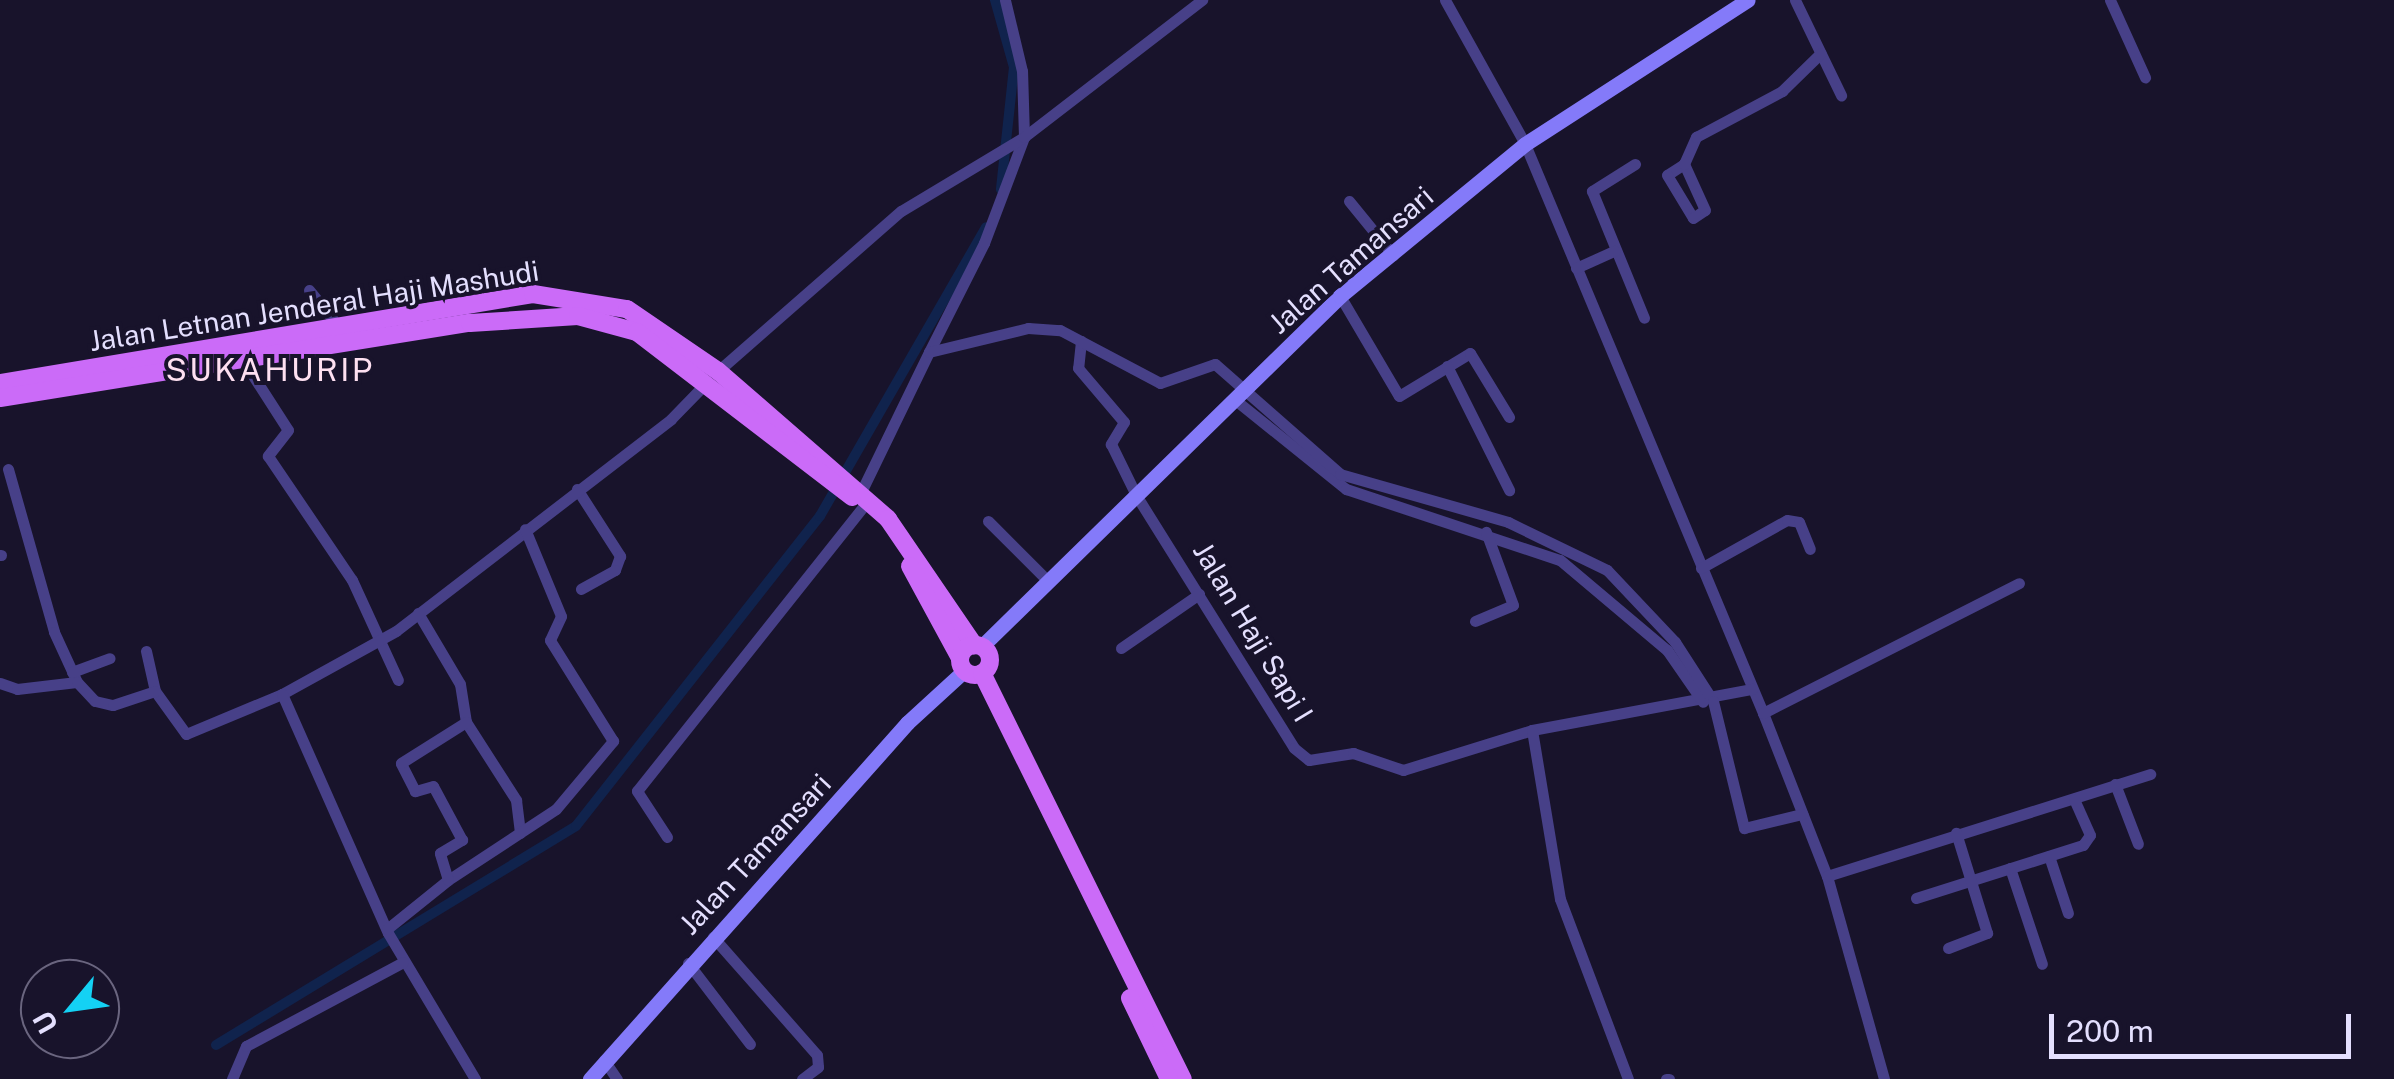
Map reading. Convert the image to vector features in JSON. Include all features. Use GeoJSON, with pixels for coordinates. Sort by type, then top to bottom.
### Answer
{"type":"FeatureCollection","features":[{"type":"Feature","properties":{"kind":"main road","name":"Jalan Tamansari"},"geometry":{"type":"LineString","coordinates":[[590,1079],[688,964],[907,723],[1340,296],[1524,144],[1748,0]]}},
{"type":"Feature","properties":{"kind":"main road","name":"Jalan Letnan Jenderal Haji Mashudi"},"geometry":{"type":"LineString","coordinates":[[0,398],[433,320],[533,294],[625,318],[712,378],[833,476],[858,497],[895,540],[973,662],[1168,1066],[1183,1079]]}},
{"type":"Feature","properties":{"kind":"main road","name":"Jalan Letnan Jenderal Haji Mashudi"},"geometry":{"type":"LineString","coordinates":[[0,382],[230,356],[339,327],[433,320]]}},
{"type":"Feature","properties":{"kind":"street"},"geometry":{"type":"LineString","coordinates":[[667,837],[637,791],[858,497],[984,242],[1020,139],[1022,71],[1005,0]]}},
{"type":"Feature","properties":{"kind":"street"},"geometry":{"type":"LineString","coordinates":[[146,651],[155,691],[180,730],[191,734],[282,694],[378,641],[672,419],[712,378],[901,210],[1020,139],[1202,0]]}},
{"type":"Feature","properties":{"kind":"street"},"geometry":{"type":"LineString","coordinates":[[1445,0],[1524,144],[1762,713],[1827,876],[1884,1079]]}},
{"type":"Feature","properties":{"kind":"street"},"geometry":{"type":"LineString","coordinates":[[1796,0],[1840,95]]}},
{"type":"Feature","properties":{"kind":"street"},"geometry":{"type":"LineString","coordinates":[[2110,0],[2144,77]]}},
{"type":"Feature","properties":{"kind":"street"},"geometry":{"type":"LineString","coordinates":[[1684,164],[1696,137],[1782,90],[1821,53]]}},
{"type":"Feature","properties":{"kind":"street"},"geometry":{"type":"LineString","coordinates":[[1635,164],[1592,191],[1644,318]]}},
{"type":"Feature","properties":{"kind":"street"},"geometry":{"type":"LineString","coordinates":[[1349,201],[1392,256]]}},
{"type":"Feature","properties":{"kind":"street"},"geometry":{"type":"LineString","coordinates":[[1576,268],[1614,251]]}},
{"type":"Feature","properties":{"kind":"street"},"geometry":{"type":"LineString","coordinates":[[309,290],[339,327]]}},
{"type":"Feature","properties":{"kind":"street"},"geometry":{"type":"LineString","coordinates":[[1340,296],[1399,396],[1447,366],[1476,356],[1509,417]]}},
{"type":"Feature","properties":{"kind":"street"},"geometry":{"type":"LineString","coordinates":[[929,352],[1016,328],[1060,330],[1160,383],[1215,364],[1238,396],[1346,489],[1485,533],[1578,571],[1666,650],[1708,701]]}},
{"type":"Feature","properties":{"kind":"street","name":"Jalan Haji Sapi I"},"geometry":{"type":"LineString","coordinates":[[1081,341],[1078,368],[1124,422],[1111,444],[1136,495],[1294,748],[1309,760],[1353,753],[1403,770],[1532,730],[1752,690]]}},
{"type":"Feature","properties":{"kind":"street"},"geometry":{"type":"LineString","coordinates":[[230,356],[288,430],[268,456],[346,570],[398,680]]}},
{"type":"Feature","properties":{"kind":"street"},"geometry":{"type":"LineString","coordinates":[[1447,366],[1509,490]]}},
{"type":"Feature","properties":{"kind":"street"},"geometry":{"type":"LineString","coordinates":[[1238,396],[1340,474],[1559,541],[1607,570],[1675,642],[1708,701],[1746,830],[1802,814]]}},
{"type":"Feature","properties":{"kind":"street"},"geometry":{"type":"LineString","coordinates":[[8,469],[54,632],[75,677],[106,704],[155,691]]}},
{"type":"Feature","properties":{"kind":"street"},"geometry":{"type":"LineString","coordinates":[[576,488],[620,556],[610,573],[581,589]]}},
{"type":"Feature","properties":{"kind":"street"},"geometry":{"type":"LineString","coordinates":[[1485,533],[1498,520]]}},
{"type":"Feature","properties":{"kind":"street"},"geometry":{"type":"LineString","coordinates":[[1701,568],[1787,520],[1799,522],[1810,548]]}},
{"type":"Feature","properties":{"kind":"street"},"geometry":{"type":"LineString","coordinates":[[988,521],[1048,581]]}},
{"type":"Feature","properties":{"kind":"street"},"geometry":{"type":"LineString","coordinates":[[388,931],[448,880],[563,802],[614,741],[550,640],[561,616],[526,529]]}},
{"type":"Feature","properties":{"kind":"street"},"geometry":{"type":"LineString","coordinates":[[1475,621],[1513,604],[1485,533]]}},
{"type":"Feature","properties":{"kind":"street"},"geometry":{"type":"LineString","coordinates":[[1762,713],[2019,583]]}},
{"type":"Feature","properties":{"kind":"street"},"geometry":{"type":"LineString","coordinates":[[1121,648],[1199,594]]}},
{"type":"Feature","properties":{"kind":"street"},"geometry":{"type":"LineString","coordinates":[[418,614],[460,684],[466,722],[516,800],[520,834]]}},
{"type":"Feature","properties":{"kind":"street"},"geometry":{"type":"LineString","coordinates":[[0,684],[18,689],[75,677],[110,658]]}},
{"type":"Feature","properties":{"kind":"street"},"geometry":{"type":"LineString","coordinates":[[282,694],[388,931],[475,1079]]}},
{"type":"Feature","properties":{"kind":"street"},"geometry":{"type":"LineString","coordinates":[[448,880],[440,855],[462,837],[433,786],[415,790],[401,762],[466,722]]}},
{"type":"Feature","properties":{"kind":"street"},"geometry":{"type":"LineString","coordinates":[[1532,730],[1560,899],[1628,1079]]}},
{"type":"Feature","properties":{"kind":"street"},"geometry":{"type":"LineString","coordinates":[[1827,876],[2150,774]]}},
{"type":"Feature","properties":{"kind":"street"},"geometry":{"type":"LineString","coordinates":[[2116,784],[2138,844]]}},
{"type":"Feature","properties":{"kind":"street"},"geometry":{"type":"LineString","coordinates":[[1916,898],[2088,842],[2074,799]]}},
{"type":"Feature","properties":{"kind":"street"},"geometry":{"type":"LineString","coordinates":[[1948,948],[1986,935],[1956,833]]}},
{"type":"Feature","properties":{"kind":"street"},"geometry":{"type":"LineString","coordinates":[[2048,856],[2068,913]]}},
{"type":"Feature","properties":{"kind":"street"},"geometry":{"type":"LineString","coordinates":[[2010,868],[2042,964]]}},
{"type":"Feature","properties":{"kind":"street"},"geometry":{"type":"LineString","coordinates":[[713,936],[817,1055],[818,1067],[802,1079]]}},
{"type":"Feature","properties":{"kind":"street"},"geometry":{"type":"LineString","coordinates":[[232,1079],[246,1046],[404,962]]}},
{"type":"Feature","properties":{"kind":"street"},"geometry":{"type":"LineString","coordinates":[[688,964],[750,1044]]}},
{"type":"Feature","properties":{"kind":"street"},"geometry":{"type":"LineString","coordinates":[[604,1060],[617,1079]]}},
{"type":"Feature","properties":{"kind":"waterway"},"geometry":{"type":"LineString","coordinates":[[995,0],[1014,67],[1001,189]]}},
{"type":"Feature","properties":{"kind":"waterway"},"geometry":{"type":"LineString","coordinates":[[216,1045],[576,826],[820,516],[986,227]]}},
{"type":"Feature","properties":{"kind":"district","name":"SUKAHURIP"},"geometry":{"type":"Point","coordinates":[270,370]}}]}
